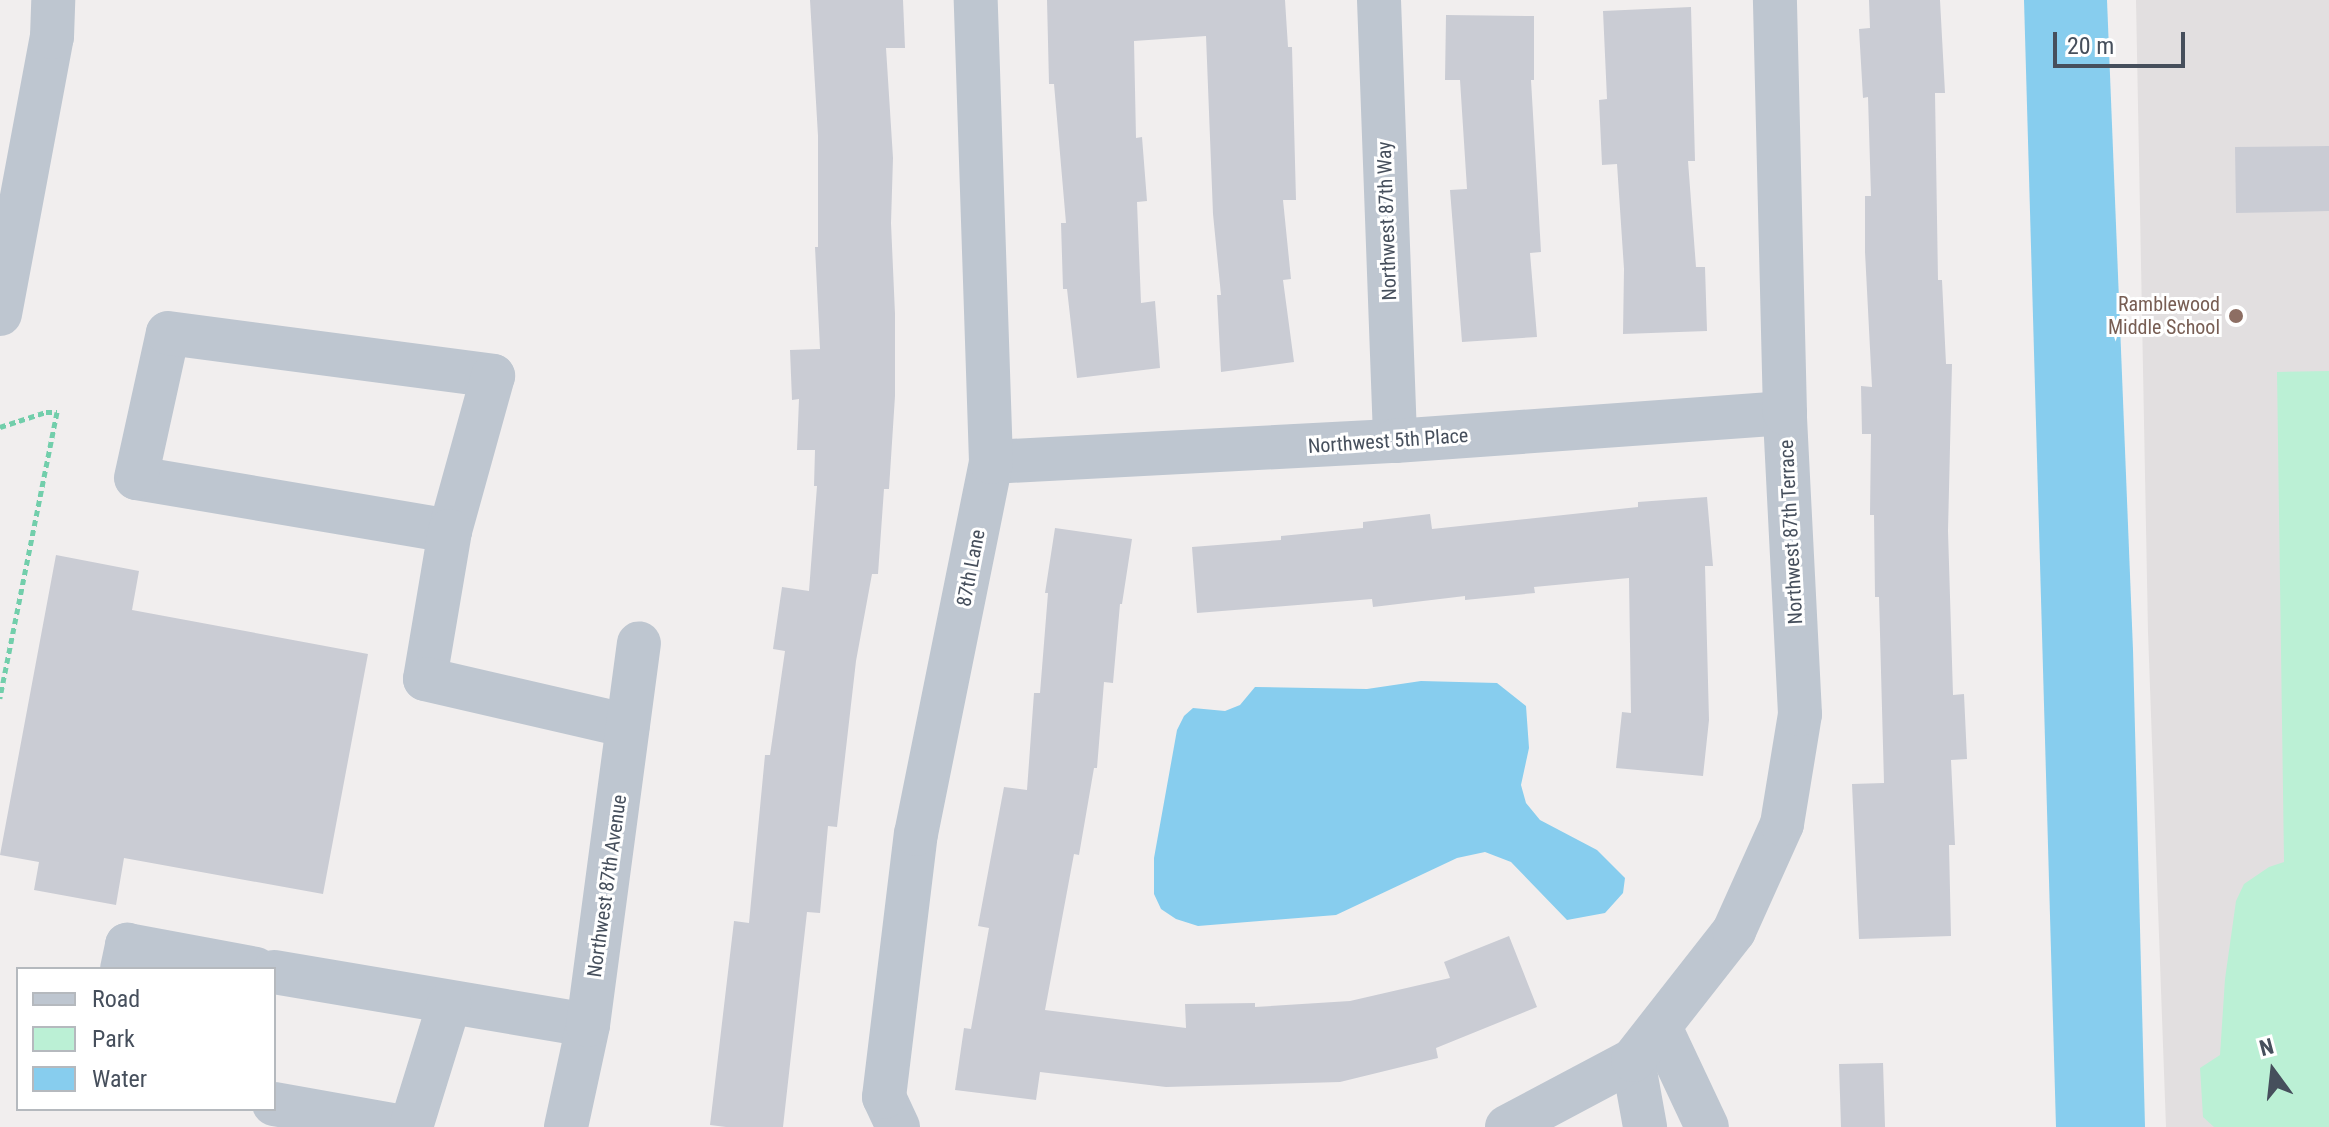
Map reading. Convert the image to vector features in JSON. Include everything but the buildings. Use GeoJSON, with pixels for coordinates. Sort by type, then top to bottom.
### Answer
{"type":"FeatureCollection","features":[{"type":"Feature","properties":{"kind":"street"},"geometry":{"type":"LineString","coordinates":[[0,314],[52,37],[53,0]]}},
{"type":"Feature","properties":{"kind":"street","name":"87th Lane"},"geometry":{"type":"LineString","coordinates":[[898,1127],[884,1097],[916,834],[991,462],[976,0]]}},
{"type":"Feature","properties":{"kind":"street","name":"Northwest 87th Way"},"geometry":{"type":"LineString","coordinates":[[1379,0],[1395,441]]}},
{"type":"Feature","properties":{"kind":"street","name":"Northwest 87th Terrace"},"geometry":{"type":"LineString","coordinates":[[1633,1060],[1734,931],[1782,824],[1800,714],[1785,413],[1775,0]]}},
{"type":"Feature","properties":{"kind":"street"},"geometry":{"type":"LineString","coordinates":[[450,531],[136,478],[168,333],[493,376],[450,531],[425,679],[628,726]]}},
{"type":"Feature","properties":{"kind":"street","name":"Northwest 5th Place"},"geometry":{"type":"LineString","coordinates":[[991,462],[1395,441],[1785,413]]}},
{"type":"Feature","properties":{"kind":"street","name":"Northwest 87th Avenue"},"geometry":{"type":"LineString","coordinates":[[566,1127],[588,1025],[639,643]]}},
{"type":"Feature","properties":{"kind":"street"},"geometry":{"type":"LineString","coordinates":[[122,967],[127,945],[245,967]]}},
{"type":"Feature","properties":{"kind":"street"},"geometry":{"type":"LineString","coordinates":[[276,972],[449,1004],[588,1025]]}},
{"type":"Feature","properties":{"kind":"street"},"geometry":{"type":"LineString","coordinates":[[411,1127],[449,1004]]}},
{"type":"Feature","properties":{"kind":"street"},"geometry":{"type":"LineString","coordinates":[[1660,1027],[1707,1127]]}},
{"type":"Feature","properties":{"kind":"street"},"geometry":{"type":"LineString","coordinates":[[1507,1127],[1633,1060],[1645,1127]]}},
{"type":"Feature","properties":{"kind":"street"},"geometry":{"type":"LineString","coordinates":[[276,1104],[403,1127]]}},
{"type":"Feature","properties":{"kind":"path"},"geometry":{"type":"LineString","coordinates":[[0,427],[46,412],[57,412],[0,698]]}},
{"type":"Feature","properties":{"kind":"shaded area","name":"Ramblewood Middle School"},"geometry":{"type":"Polygon","coordinates":[[[2136,0],[2329,0],[2329,1127],[2166,1127],[2148,632],[2136,0]]]}},
{"type":"Feature","properties":{"kind":"green space"},"geometry":{"type":"Polygon","coordinates":[[[2329,371],[2329,1127],[2214,1127],[2203,1117],[2200,1068],[2220,1055],[2225,979],[2236,901],[2244,884],[2269,867],[2284,862],[2277,372],[2329,371]]]}},
{"type":"Feature","properties":{"kind":"water"},"geometry":{"type":"Polygon","coordinates":[[[2024,0],[2107,0],[2133,650],[2145,1127],[2056,1127],[2024,0]]]}},
{"type":"Feature","properties":{"kind":"water"},"geometry":{"type":"Polygon","coordinates":[[[1421,681],[1497,683],[1526,706],[1529,748],[1521,785],[1526,803],[1540,820],[1597,850],[1625,878],[1623,893],[1605,913],[1567,920],[1511,862],[1485,852],[1457,858],[1336,915],[1198,926],[1176,919],[1161,909],[1154,894],[1154,858],[1177,730],[1184,716],[1193,708],[1225,711],[1240,705],[1255,687],[1367,689],[1421,681]]]}},
{"type":"Feature","properties":{"kind":"place","name":"Ramblewood Middle School"},"geometry":{"type":"Point","coordinates":[2236,316]}}]}
